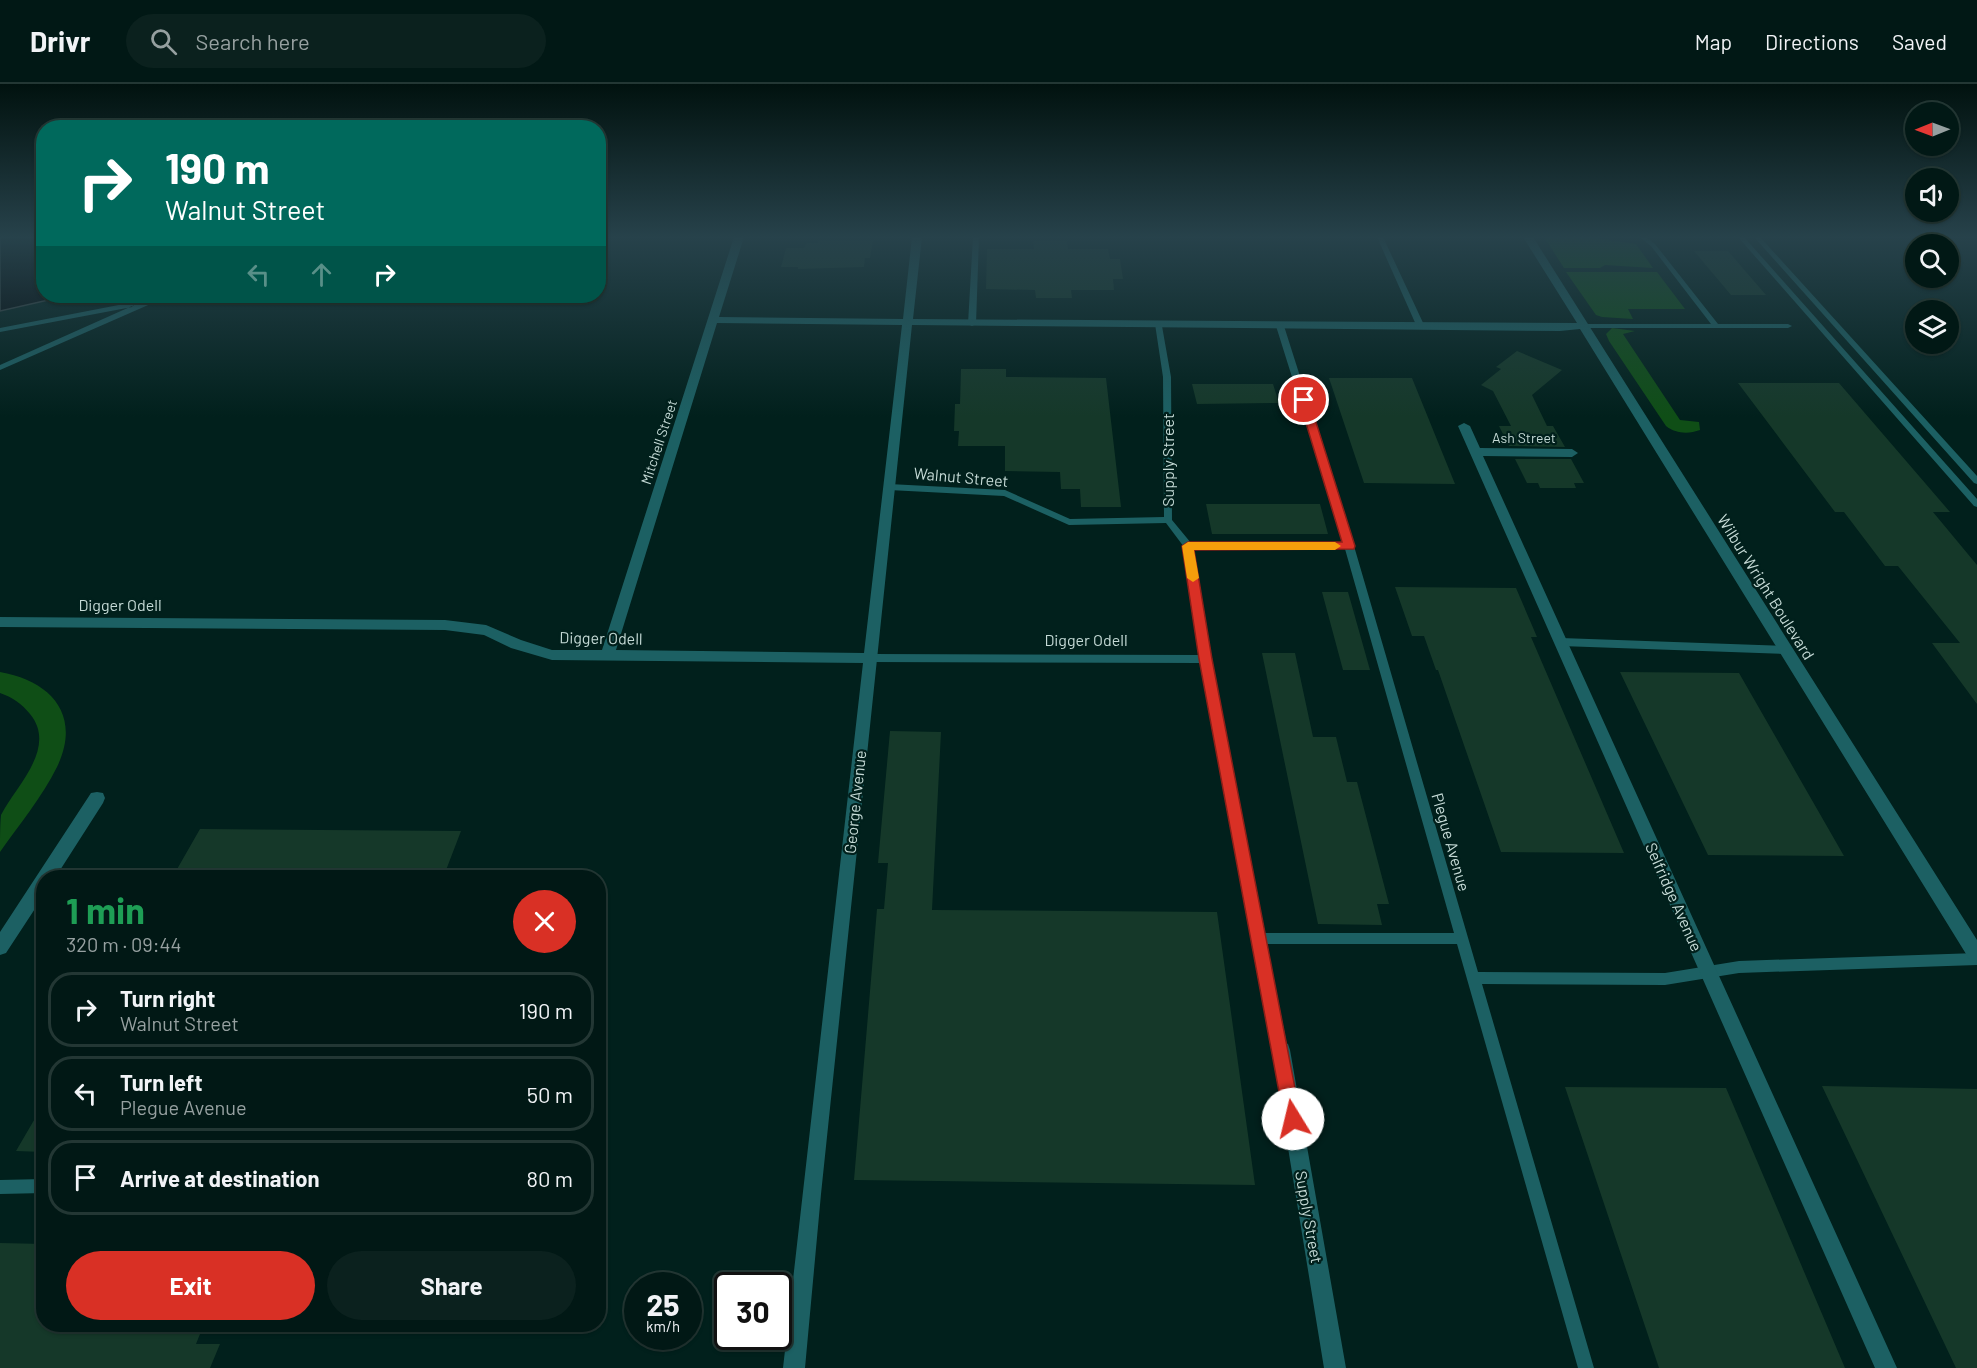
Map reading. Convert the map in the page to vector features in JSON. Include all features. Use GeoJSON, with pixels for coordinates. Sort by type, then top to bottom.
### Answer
{"type":"FeatureCollection","features":[{"type":"Feature","properties":{"kind":"street","name":"Mitchell Street"},"geometry":{"type":"LineString","coordinates":[[607,657],[720,297]]}},
{"type":"Feature","properties":{"kind":"street","name":"George Avenue"},"geometry":{"type":"LineString","coordinates":[[795,1368],[811,1194],[910,297]]}},
{"type":"Feature","properties":{"kind":"street","name":"Wilbur Wright Boulevard"},"geometry":{"type":"LineString","coordinates":[[1565,297],[1977,958]]}},
{"type":"Feature","properties":{"kind":"street"},"geometry":{"type":"LineString","coordinates":[[713,320],[1158,326],[1560,328],[1583,326]]}},
{"type":"Feature","properties":{"kind":"street","name":"Selfridge Avenue"},"geometry":{"type":"LineString","coordinates":[[1464,426],[1886,1368]]}},
{"type":"Feature","properties":{"kind":"street","name":"Ash Street"},"geometry":{"type":"LineString","coordinates":[[1476,452],[1572,453]]}},
{"type":"Feature","properties":{"kind":"street","name":"Digger Odell"},"geometry":{"type":"LineString","coordinates":[[0,622],[445,625],[486,630],[516,644],[552,655],[871,658]]}},
{"type":"Feature","properties":{"kind":"street"},"geometry":{"type":"LineString","coordinates":[[50,870],[97,798]]}},
{"type":"Feature","properties":{"kind":"street"},"geometry":{"type":"LineString","coordinates":[[0,947],[36,891]]}},
{"type":"Feature","properties":{"kind":"street","name":"Supply Street"},"geometry":{"type":"LineString","coordinates":[[1281,1050],[1335,1368]]}},
{"type":"Feature","properties":{"kind":"lane"},"geometry":{"type":"LineString","coordinates":[[972,324],[973,297]]}},
{"type":"Feature","properties":{"kind":"lane"},"geometry":{"type":"LineString","coordinates":[[1407,297],[1421,327]]}},
{"type":"Feature","properties":{"kind":"lane"},"geometry":{"type":"LineString","coordinates":[[1693,297],[1716,326]]}},
{"type":"Feature","properties":{"kind":"lane"},"geometry":{"type":"LineString","coordinates":[[1794,297],[1977,504]]}},
{"type":"Feature","properties":{"kind":"lane"},"geometry":{"type":"LineString","coordinates":[[1811,297],[1977,481]]}},
{"type":"Feature","properties":{"kind":"lane"},"geometry":{"type":"LineString","coordinates":[[0,330],[138,303]]}},
{"type":"Feature","properties":{"kind":"lane"},"geometry":{"type":"LineString","coordinates":[[0,368],[146,303]]}},
{"type":"Feature","properties":{"kind":"lane","name":"Supply Street"},"geometry":{"type":"LineString","coordinates":[[1158,326],[1167,377],[1168,520],[1188,546],[1206,659],[1281,1050]]}},
{"type":"Feature","properties":{"kind":"lane","name":"Plegue Avenue"},"geometry":{"type":"LineString","coordinates":[[1280,326],[1349,546],[1586,1368]]}},
{"type":"Feature","properties":{"kind":"lane"},"geometry":{"type":"LineString","coordinates":[[1583,326],[1788,326]]}},
{"type":"Feature","properties":{"kind":"lane","name":"Walnut Street"},"geometry":{"type":"LineString","coordinates":[[889,487],[1005,493],[1069,522],[1168,520]]}},
{"type":"Feature","properties":{"kind":"lane"},"geometry":{"type":"LineString","coordinates":[[1188,546],[1349,546]]}},
{"type":"Feature","properties":{"kind":"lane"},"geometry":{"type":"LineString","coordinates":[[1561,642],[1786,650]]}},
{"type":"Feature","properties":{"kind":"lane","name":"Digger Odell"},"geometry":{"type":"LineString","coordinates":[[871,658],[1206,659]]}},
{"type":"Feature","properties":{"kind":"lane"},"geometry":{"type":"LineString","coordinates":[[1260,939],[1461,938]]}},
{"type":"Feature","properties":{"kind":"lane"},"geometry":{"type":"LineString","coordinates":[[1473,978],[1665,979],[1739,967],[1977,958]]}},
{"type":"Feature","properties":{"kind":"lane"},"geometry":{"type":"LineString","coordinates":[[0,1187],[36,1186]]}},
{"type":"Feature","properties":{"kind":"green space"},"geometry":{"type":"Polygon","coordinates":[[[1583,297],[1676,297],[1685,309],[1628,309],[1633,319],[1596,315],[1583,297]]]}},
{"type":"Feature","properties":{"kind":"green space"},"geometry":{"type":"Polygon","coordinates":[[[1612,328],[1635,331],[1623,334],[1680,420],[1699,422],[1700,430],[1674,431],[1666,426],[1609,341],[1606,334],[1612,328]]]}},
{"type":"Feature","properties":{"kind":"green space"},"geometry":{"type":"Polygon","coordinates":[[[0,672],[34,683],[47,692],[57,703],[66,731],[64,748],[51,778],[0,852],[1,815],[31,767],[37,754],[39,740],[37,727],[30,714],[16,701],[0,693],[0,672]]]}},
{"type":"Feature","properties":{"kind":"shaded area"},"geometry":{"type":"Polygon","coordinates":[[[0,297],[36,297],[36,303],[0,311],[0,297]]]}},
{"type":"Feature","properties":{"kind":"building"},"geometry":{"type":"Polygon","coordinates":[[[1036,297],[1072,298],[1036,298],[1036,297]]]}},
{"type":"Feature","properties":{"kind":"building"},"geometry":{"type":"Polygon","coordinates":[[[1517,351],[1562,370],[1532,395],[1547,426],[1553,426],[1565,447],[1509,446],[1499,426],[1511,426],[1493,391],[1481,385],[1501,369],[1496,367],[1517,351]]]}},
{"type":"Feature","properties":{"kind":"building"},"geometry":{"type":"Polygon","coordinates":[[[961,369],[1006,369],[1006,377],[1106,378],[1121,507],[1081,507],[1080,489],[1061,489],[1060,472],[1005,471],[1005,446],[958,446],[959,431],[954,431],[955,404],[960,404],[961,369]]]}},
{"type":"Feature","properties":{"kind":"building"},"geometry":{"type":"Polygon","coordinates":[[[1329,378],[1412,378],[1455,484],[1364,483],[1329,378]]]}},
{"type":"Feature","properties":{"kind":"building"},"geometry":{"type":"Polygon","coordinates":[[[1738,383],[1839,383],[1950,512],[1933,512],[1977,565],[1977,704],[1932,643],[1960,643],[1898,566],[1885,566],[1844,512],[1835,512],[1738,383]]]}},
{"type":"Feature","properties":{"kind":"building"},"geometry":{"type":"Polygon","coordinates":[[[1192,384],[1273,384],[1279,403],[1197,404],[1192,384]]]}},
{"type":"Feature","properties":{"kind":"building"},"geometry":{"type":"Polygon","coordinates":[[[1515,459],[1571,459],[1584,483],[1574,483],[1576,488],[1540,488],[1538,483],[1527,483],[1515,459]]]}},
{"type":"Feature","properties":{"kind":"building"},"geometry":{"type":"Polygon","coordinates":[[[1206,504],[1320,504],[1328,534],[1212,534],[1206,504]]]}},
{"type":"Feature","properties":{"kind":"building"},"geometry":{"type":"Polygon","coordinates":[[[1395,587],[1516,588],[1537,637],[1531,637],[1624,853],[1501,852],[1438,670],[1436,670],[1424,636],[1412,636],[1395,587]]]}},
{"type":"Feature","properties":{"kind":"building"},"geometry":{"type":"Polygon","coordinates":[[[1322,592],[1348,592],[1370,670],[1343,670],[1322,592]]]}},
{"type":"Feature","properties":{"kind":"building"},"geometry":{"type":"Polygon","coordinates":[[[1262,653],[1295,653],[1313,737],[1336,737],[1347,782],[1357,782],[1389,904],[1377,904],[1382,925],[1318,924],[1262,653]]]}},
{"type":"Feature","properties":{"kind":"building"},"geometry":{"type":"Polygon","coordinates":[[[1620,672],[1739,673],[1844,856],[1708,855],[1620,672]]]}},
{"type":"Feature","properties":{"kind":"building"},"geometry":{"type":"Polygon","coordinates":[[[890,731],[941,732],[932,910],[1217,912],[1255,1185],[854,1180],[877,909],[884,909],[888,863],[878,863],[890,731]]]}},
{"type":"Feature","properties":{"kind":"building"},"geometry":{"type":"Polygon","coordinates":[[[200,829],[461,831],[446,870],[177,870],[200,829]]]}},
{"type":"Feature","properties":{"kind":"building"},"geometry":{"type":"Polygon","coordinates":[[[1822,1086],[1977,1089],[1977,1368],[1956,1368],[1822,1086]]]}},
{"type":"Feature","properties":{"kind":"building"},"geometry":{"type":"Polygon","coordinates":[[[1565,1087],[1726,1088],[1845,1368],[1659,1368],[1565,1087]]]}},
{"type":"Feature","properties":{"kind":"building"},"geometry":{"type":"Polygon","coordinates":[[[36,1117],[36,1152],[16,1151],[36,1117]]]}},
{"type":"Feature","properties":{"kind":"building"},"geometry":{"type":"Polygon","coordinates":[[[0,1243],[36,1244],[36,1332],[201,1332],[196,1344],[220,1344],[210,1368],[0,1368],[0,1243]]]}},
{"type":"Feature","properties":{"kind":"slow traffic"},"geometry":{"type":"LineString","coordinates":[[1193,578],[1188,546],[1335,546]]}},
{"type":"Feature","properties":{"kind":"route"},"geometry":{"type":"LineString","coordinates":[[1293,1119],[1206,659],[1188,546],[1349,546],[1304,400]]}}]}
